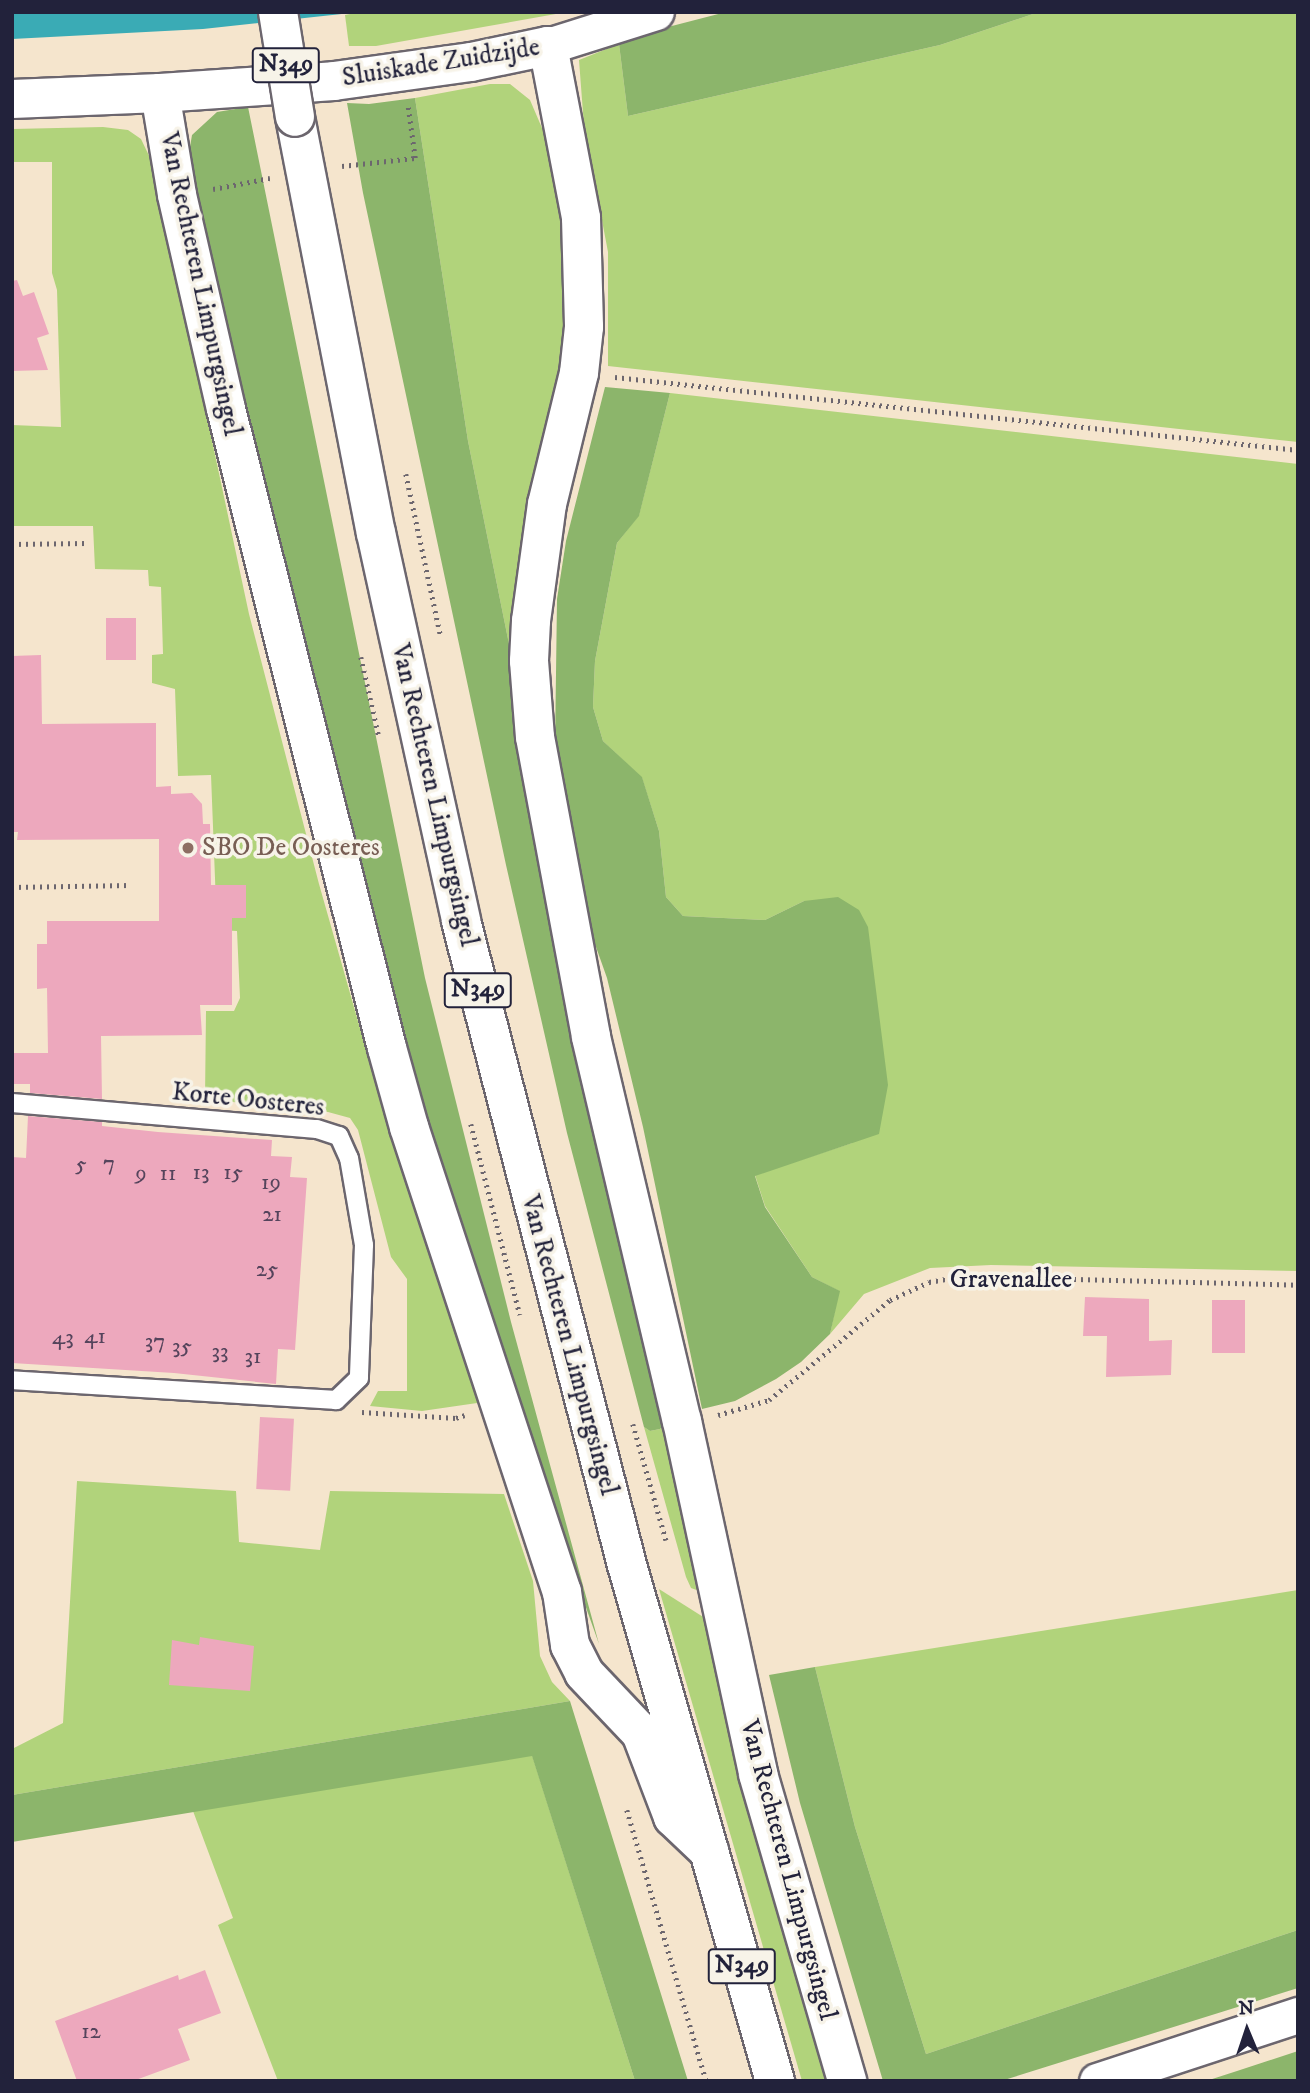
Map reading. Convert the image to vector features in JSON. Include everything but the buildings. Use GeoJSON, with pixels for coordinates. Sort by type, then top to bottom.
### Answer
{"type":"FeatureCollection","features":[{"type":"Feature","properties":{"kind":"main road","name":"Van Rechteren Limpurgsingel"},"geometry":{"type":"LineString","coordinates":[[278,12],[295,117],[373,519],[461,921],[623,1552],[775,2081]]}},
{"type":"Feature","properties":{"kind":"main road","name":"Van Rechteren Limpurgsingel"},"geometry":{"type":"LineString","coordinates":[[548,46],[581,218],[584,327],[579,373],[547,504],[531,621],[529,661],[535,737],[591,1037],[682,1421],[758,1774],[847,2081]]}},
{"type":"Feature","properties":{"kind":"main road","name":"Sluiskade Zuidzijde"},"geometry":{"type":"LineString","coordinates":[[12,99],[160,93],[334,81],[548,46]]}},
{"type":"Feature","properties":{"kind":"main road","name":"Van Rechteren Limpurgsingel"},"geometry":{"type":"LineString","coordinates":[[160,93],[177,195],[226,409],[409,1127],[498,1406],[562,1592],[568,1635],[575,1657],[584,1673],[634,1723],[647,1745],[670,1812],[709,1851]]}},
{"type":"Feature","properties":{"kind":"street","name":"Sluiskade Zuidzijde"},"geometry":{"type":"LineString","coordinates":[[548,46],[656,12]]}},
{"type":"Feature","properties":{"kind":"street"},"geometry":{"type":"LineString","coordinates":[[1097,2081],[1298,2015]]}},
{"type":"Feature","properties":{"kind":"lane","name":"Korte Oosteres"},"geometry":{"type":"LineString","coordinates":[[12,1103],[317,1129],[339,1136],[349,1158],[364,1245],[359,1378],[336,1400]]}},
{"type":"Feature","properties":{"kind":"lane"},"geometry":{"type":"LineString","coordinates":[[12,1380],[336,1400]]}},
{"type":"Feature","properties":{"kind":"path"},"geometry":{"type":"LineString","coordinates":[[341,166],[415,158],[403,71]]}},
{"type":"Feature","properties":{"kind":"path"},"geometry":{"type":"LineString","coordinates":[[338,153],[344,180]]}},
{"type":"Feature","properties":{"kind":"path"},"geometry":{"type":"LineString","coordinates":[[202,191],[262,180]]}},
{"type":"Feature","properties":{"kind":"path"},"geometry":{"type":"LineString","coordinates":[[579,373],[1298,450]]}},
{"type":"Feature","properties":{"kind":"path","name":"Van Rechteren Limpurgsingel"},"geometry":{"type":"LineString","coordinates":[[404,463],[441,638]]}},
{"type":"Feature","properties":{"kind":"path"},"geometry":{"type":"LineString","coordinates":[[12,544],[87,543]]}},
{"type":"Feature","properties":{"kind":"path"},"geometry":{"type":"LineString","coordinates":[[12,887],[131,885]]}},
{"type":"Feature","properties":{"kind":"path","name":"Gravenallee"},"geometry":{"type":"LineString","coordinates":[[682,1421],[727,1414],[769,1399],[802,1376],[890,1300],[929,1282],[962,1276],[1298,1285]]}},
{"type":"Feature","properties":{"kind":"path"},"geometry":{"type":"LineString","coordinates":[[336,1400],[358,1412],[456,1418],[498,1406]]}},
{"type":"Feature","properties":{"kind":"path","name":"Van Rechteren Limpurgsingel"},"geometry":{"type":"LineString","coordinates":[[629,1411],[667,1542]]}},
{"type":"Feature","properties":{"kind":"green space"},"geometry":{"type":"Polygon","coordinates":[[[360,12],[567,12],[376,46],[349,46],[345,15],[360,12]]]}},
{"type":"Feature","properties":{"kind":"green space"},"geometry":{"type":"Polygon","coordinates":[[[726,12],[1039,12],[940,45],[628,116],[619,44],[641,34],[726,12]]]}},
{"type":"Feature","properties":{"kind":"green space"},"geometry":{"type":"Polygon","coordinates":[[[1039,12],[1298,12],[1298,442],[608,366],[608,252],[584,126],[579,60],[619,44],[628,116],[940,45],[1039,12]]]}},
{"type":"Feature","properties":{"kind":"green space"},"geometry":{"type":"Polygon","coordinates":[[[490,84],[510,84],[530,100],[560,170],[570,334],[515,591],[509,644],[468,441],[415,98],[490,84]]]}},
{"type":"Feature","properties":{"kind":"green space"},"geometry":{"type":"Polygon","coordinates":[[[415,98],[468,441],[509,644],[522,780],[665,1424],[660,1429],[650,1431],[644,1427],[567,1133],[506,865],[363,193],[347,103],[369,104],[415,98]]]}},
{"type":"Feature","properties":{"kind":"green space"},"geometry":{"type":"Polygon","coordinates":[[[248,107],[425,978],[511,1322],[599,1644],[498,1360],[399,1031],[211,268],[188,159],[192,135],[217,112],[248,107]]]}},
{"type":"Feature","properties":{"kind":"green space"},"geometry":{"type":"Polygon","coordinates":[[[103,127],[128,130],[141,139],[153,164],[249,614],[319,884],[373,1074],[484,1402],[422,1411],[370,1406],[378,1391],[407,1391],[407,1279],[391,1257],[358,1130],[350,1118],[328,1112],[205,1099],[206,1011],[234,1011],[240,998],[237,931],[217,930],[211,775],[178,776],[175,689],[152,683],[152,655],[163,654],[161,587],[149,586],[148,570],[95,569],[93,526],[12,526],[12,425],[61,427],[57,290],[52,273],[52,162],[12,162],[12,129],[103,127]]]}},
{"type":"Feature","properties":{"kind":"green space"},"geometry":{"type":"Polygon","coordinates":[[[605,387],[670,393],[639,516],[617,543],[595,661],[593,707],[603,741],[642,777],[659,831],[666,897],[683,916],[765,920],[804,901],[838,897],[859,910],[868,927],[888,1085],[879,1134],[755,1176],[765,1207],[812,1277],[840,1291],[830,1334],[801,1362],[776,1379],[735,1401],[702,1409],[643,1127],[607,978],[585,916],[555,747],[557,599],[566,541],[605,387]]]}},
{"type":"Feature","properties":{"kind":"green space"},"geometry":{"type":"Polygon","coordinates":[[[670,393],[1298,464],[1298,1271],[991,1265],[930,1268],[864,1294],[830,1334],[839,1291],[812,1277],[765,1206],[755,1175],[852,1143],[804,901],[765,920],[683,916],[666,897],[659,831],[642,778],[603,741],[593,707],[595,661],[617,543],[639,515],[670,393]]]}},
{"type":"Feature","properties":{"kind":"green space"},"geometry":{"type":"Polygon","coordinates":[[[665,1424],[702,1592],[691,1588],[686,1577],[644,1427],[650,1431],[660,1429],[665,1424]]]}},
{"type":"Feature","properties":{"kind":"green space"},"geometry":{"type":"Polygon","coordinates":[[[77,1481],[236,1491],[239,1542],[320,1550],[330,1491],[504,1494],[533,1581],[540,1656],[552,1682],[570,1701],[12,1795],[12,1749],[63,1723],[77,1481]]]}},
{"type":"Feature","properties":{"kind":"green space"},"geometry":{"type":"Polygon","coordinates":[[[659,1589],[708,1620],[835,2081],[802,2081],[659,1589]]]}},
{"type":"Feature","properties":{"kind":"green space"},"geometry":{"type":"Polygon","coordinates":[[[1298,1590],[1298,1930],[926,2054],[855,1827],[815,1667],[1298,1590]]]}},
{"type":"Feature","properties":{"kind":"green space"},"geometry":{"type":"Polygon","coordinates":[[[815,1667],[855,1827],[926,2054],[1298,1930],[1298,1988],[1001,2081],[883,2081],[800,1803],[769,1675],[815,1667]]]}},
{"type":"Feature","properties":{"kind":"green space"},"geometry":{"type":"Polygon","coordinates":[[[570,1701],[688,2081],[635,2081],[532,1756],[12,1842],[12,1795],[570,1701]]]}},
{"type":"Feature","properties":{"kind":"green space"},"geometry":{"type":"Polygon","coordinates":[[[532,1755],[635,2081],[278,2081],[218,1925],[233,1918],[193,1811],[532,1755]]]}},
{"type":"Feature","properties":{"kind":"green space"},"geometry":{"type":"Polygon","coordinates":[[[1298,2051],[1298,2081],[1206,2081],[1237,2071],[1298,2051]]]}},
{"type":"Feature","properties":{"kind":"water"},"geometry":{"type":"Polygon","coordinates":[[[12,12],[360,12],[203,29],[12,39],[12,12]]]}},
{"type":"Feature","properties":{"kind":"place","name":"SBO De Oosteres"},"geometry":{"type":"Point","coordinates":[188,848]}}]}
